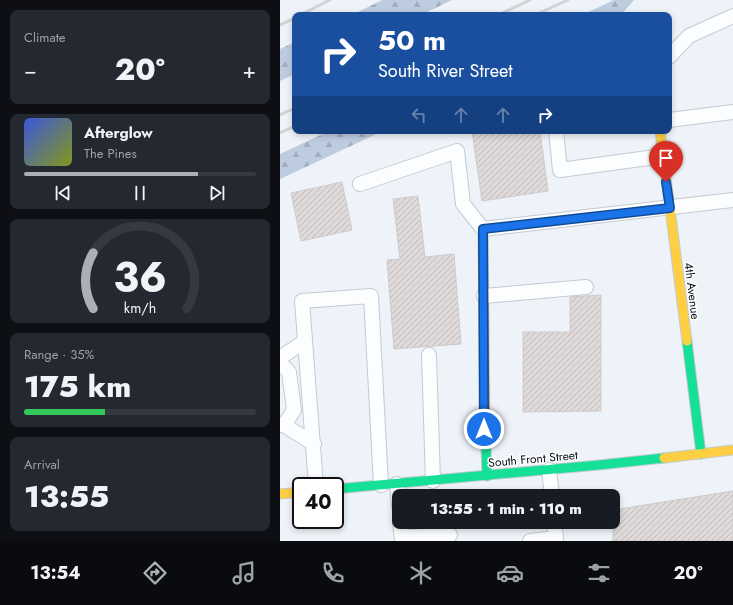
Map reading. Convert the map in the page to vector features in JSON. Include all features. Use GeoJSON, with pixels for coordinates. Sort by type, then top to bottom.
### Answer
{"type":"FeatureCollection","features":[{"type":"Feature","properties":{"kind":"street","name":"4th Avenue"},"geometry":{"type":"LineString","coordinates":[[660,134],[701,454]]}},
{"type":"Feature","properties":{"kind":"street"},"geometry":{"type":"LineString","coordinates":[[483,229],[485,444],[487,476]]}},
{"type":"Feature","properties":{"kind":"street","name":"South Front Street"},"geometry":{"type":"LineString","coordinates":[[344,488],[550,470],[733,450]]}},
{"type":"Feature","properties":{"kind":"street"},"geometry":{"type":"LineString","coordinates":[[280,494],[292,493]]}},
{"type":"Feature","properties":{"kind":"lane"},"geometry":{"type":"LineString","coordinates":[[672,53],[689,36],[733,16]]}},
{"type":"Feature","properties":{"kind":"lane"},"geometry":{"type":"LineString","coordinates":[[672,120],[733,112]]}},
{"type":"Feature","properties":{"kind":"lane"},"geometry":{"type":"LineString","coordinates":[[556,134],[560,170],[663,156]]}},
{"type":"Feature","properties":{"kind":"lane"},"geometry":{"type":"LineString","coordinates":[[360,184],[457,151],[464,204],[483,229],[733,200]]}},
{"type":"Feature","properties":{"kind":"lane"},"geometry":{"type":"LineString","coordinates":[[484,296],[586,287]]}},
{"type":"Feature","properties":{"kind":"lane"},"geometry":{"type":"LineString","coordinates":[[316,477],[302,301],[371,296],[381,486]]}},
{"type":"Feature","properties":{"kind":"lane"},"geometry":{"type":"LineString","coordinates":[[280,358],[306,341]]}},
{"type":"Feature","properties":{"kind":"lane"},"geometry":{"type":"LineString","coordinates":[[429,355],[433,481]]}},
{"type":"Feature","properties":{"kind":"lane"},"geometry":{"type":"LineString","coordinates":[[280,363],[289,372],[294,410],[282,425],[314,444]]}},
{"type":"Feature","properties":{"kind":"lane"},"geometry":{"type":"LineString","coordinates":[[550,470],[551,489]]}},
{"type":"Feature","properties":{"kind":"lane"},"geometry":{"type":"LineString","coordinates":[[397,484],[397,489]]}},
{"type":"Feature","properties":{"kind":"lane"},"geometry":{"type":"LineString","coordinates":[[401,529],[402,539],[450,535]]}},
{"type":"Feature","properties":{"kind":"lane"},"geometry":{"type":"LineString","coordinates":[[530,541],[556,538],[555,529]]}},
{"type":"Feature","properties":{"kind":"green space"},"geometry":{"type":"Polygon","coordinates":[[[382,0],[452,0],[427,12],[358,12],[382,0]]]}},
{"type":"Feature","properties":{"kind":"green space"},"geometry":{"type":"Polygon","coordinates":[[[614,0],[634,0],[624,12],[588,12],[614,0]]]}},
{"type":"Feature","properties":{"kind":"green space"},"geometry":{"type":"Polygon","coordinates":[[[292,43],[292,75],[280,81],[280,49],[292,43]]]}},
{"type":"Feature","properties":{"kind":"green space"},"geometry":{"type":"Polygon","coordinates":[[[323,134],[377,134],[280,179],[280,154],[323,134]]]}},
{"type":"Feature","properties":{"kind":"building"},"geometry":{"type":"Polygon","coordinates":[[[472,134],[540,134],[548,191],[482,201],[472,134]]]}},
{"type":"Feature","properties":{"kind":"building"},"geometry":{"type":"Polygon","coordinates":[[[342,182],[352,230],[301,241],[291,193],[342,182]]]}},
{"type":"Feature","properties":{"kind":"building"},"geometry":{"type":"Polygon","coordinates":[[[418,196],[425,257],[454,254],[461,344],[394,349],[387,260],[400,259],[393,199],[418,196]]]}},
{"type":"Feature","properties":{"kind":"building"},"geometry":{"type":"Polygon","coordinates":[[[601,295],[601,411],[523,412],[523,332],[570,332],[570,297],[601,295]]]}},
{"type":"Feature","properties":{"kind":"building"},"geometry":{"type":"Polygon","coordinates":[[[733,491],[733,541],[613,541],[613,529],[620,529],[620,509],[733,491]]]}},
{"type":"Feature","properties":{"kind":"railway"},"geometry":{"type":"LineString","coordinates":[[306,12],[330,0]]}},
{"type":"Feature","properties":{"kind":"railway"},"geometry":{"type":"LineString","coordinates":[[504,12],[530,0]]}},
{"type":"Feature","properties":{"kind":"railway"},"geometry":{"type":"LineString","coordinates":[[542,12],[568,0]]}},
{"type":"Feature","properties":{"kind":"railway"},"geometry":{"type":"LineString","coordinates":[[280,25],[292,19]]}},
{"type":"Feature","properties":{"kind":"railway"},"geometry":{"type":"LineString","coordinates":[[280,115],[292,109]]}},
{"type":"Feature","properties":{"kind":"railway"},"geometry":{"type":"LineString","coordinates":[[280,133],[292,127]]}},
{"type":"Feature","properties":{"kind":"traffic: fast"},"geometry":{"type":"LineString","coordinates":[[687,341],[701,454]]}},
{"type":"Feature","properties":{"kind":"traffic: fast"},"geometry":{"type":"LineString","coordinates":[[485,420],[487,476]]}},
{"type":"Feature","properties":{"kind":"traffic: fast"},"geometry":{"type":"LineString","coordinates":[[344,488],[664,458]]}},
{"type":"Feature","properties":{"kind":"traffic: slow"},"geometry":{"type":"LineString","coordinates":[[660,134],[687,341]]}},
{"type":"Feature","properties":{"kind":"traffic: slow"},"geometry":{"type":"LineString","coordinates":[[664,458],[733,450]]}},
{"type":"Feature","properties":{"kind":"traffic: slow"},"geometry":{"type":"LineString","coordinates":[[280,494],[292,493]]}},
{"type":"Feature","properties":{"kind":"traffic: jam"},"geometry":{"type":"LineString","coordinates":[[483,229],[485,420]]}},
{"type":"Feature","properties":{"kind":"route"},"geometry":{"type":"LineString","coordinates":[[484,429],[483,229],[670,208],[666,182]]}}]}
